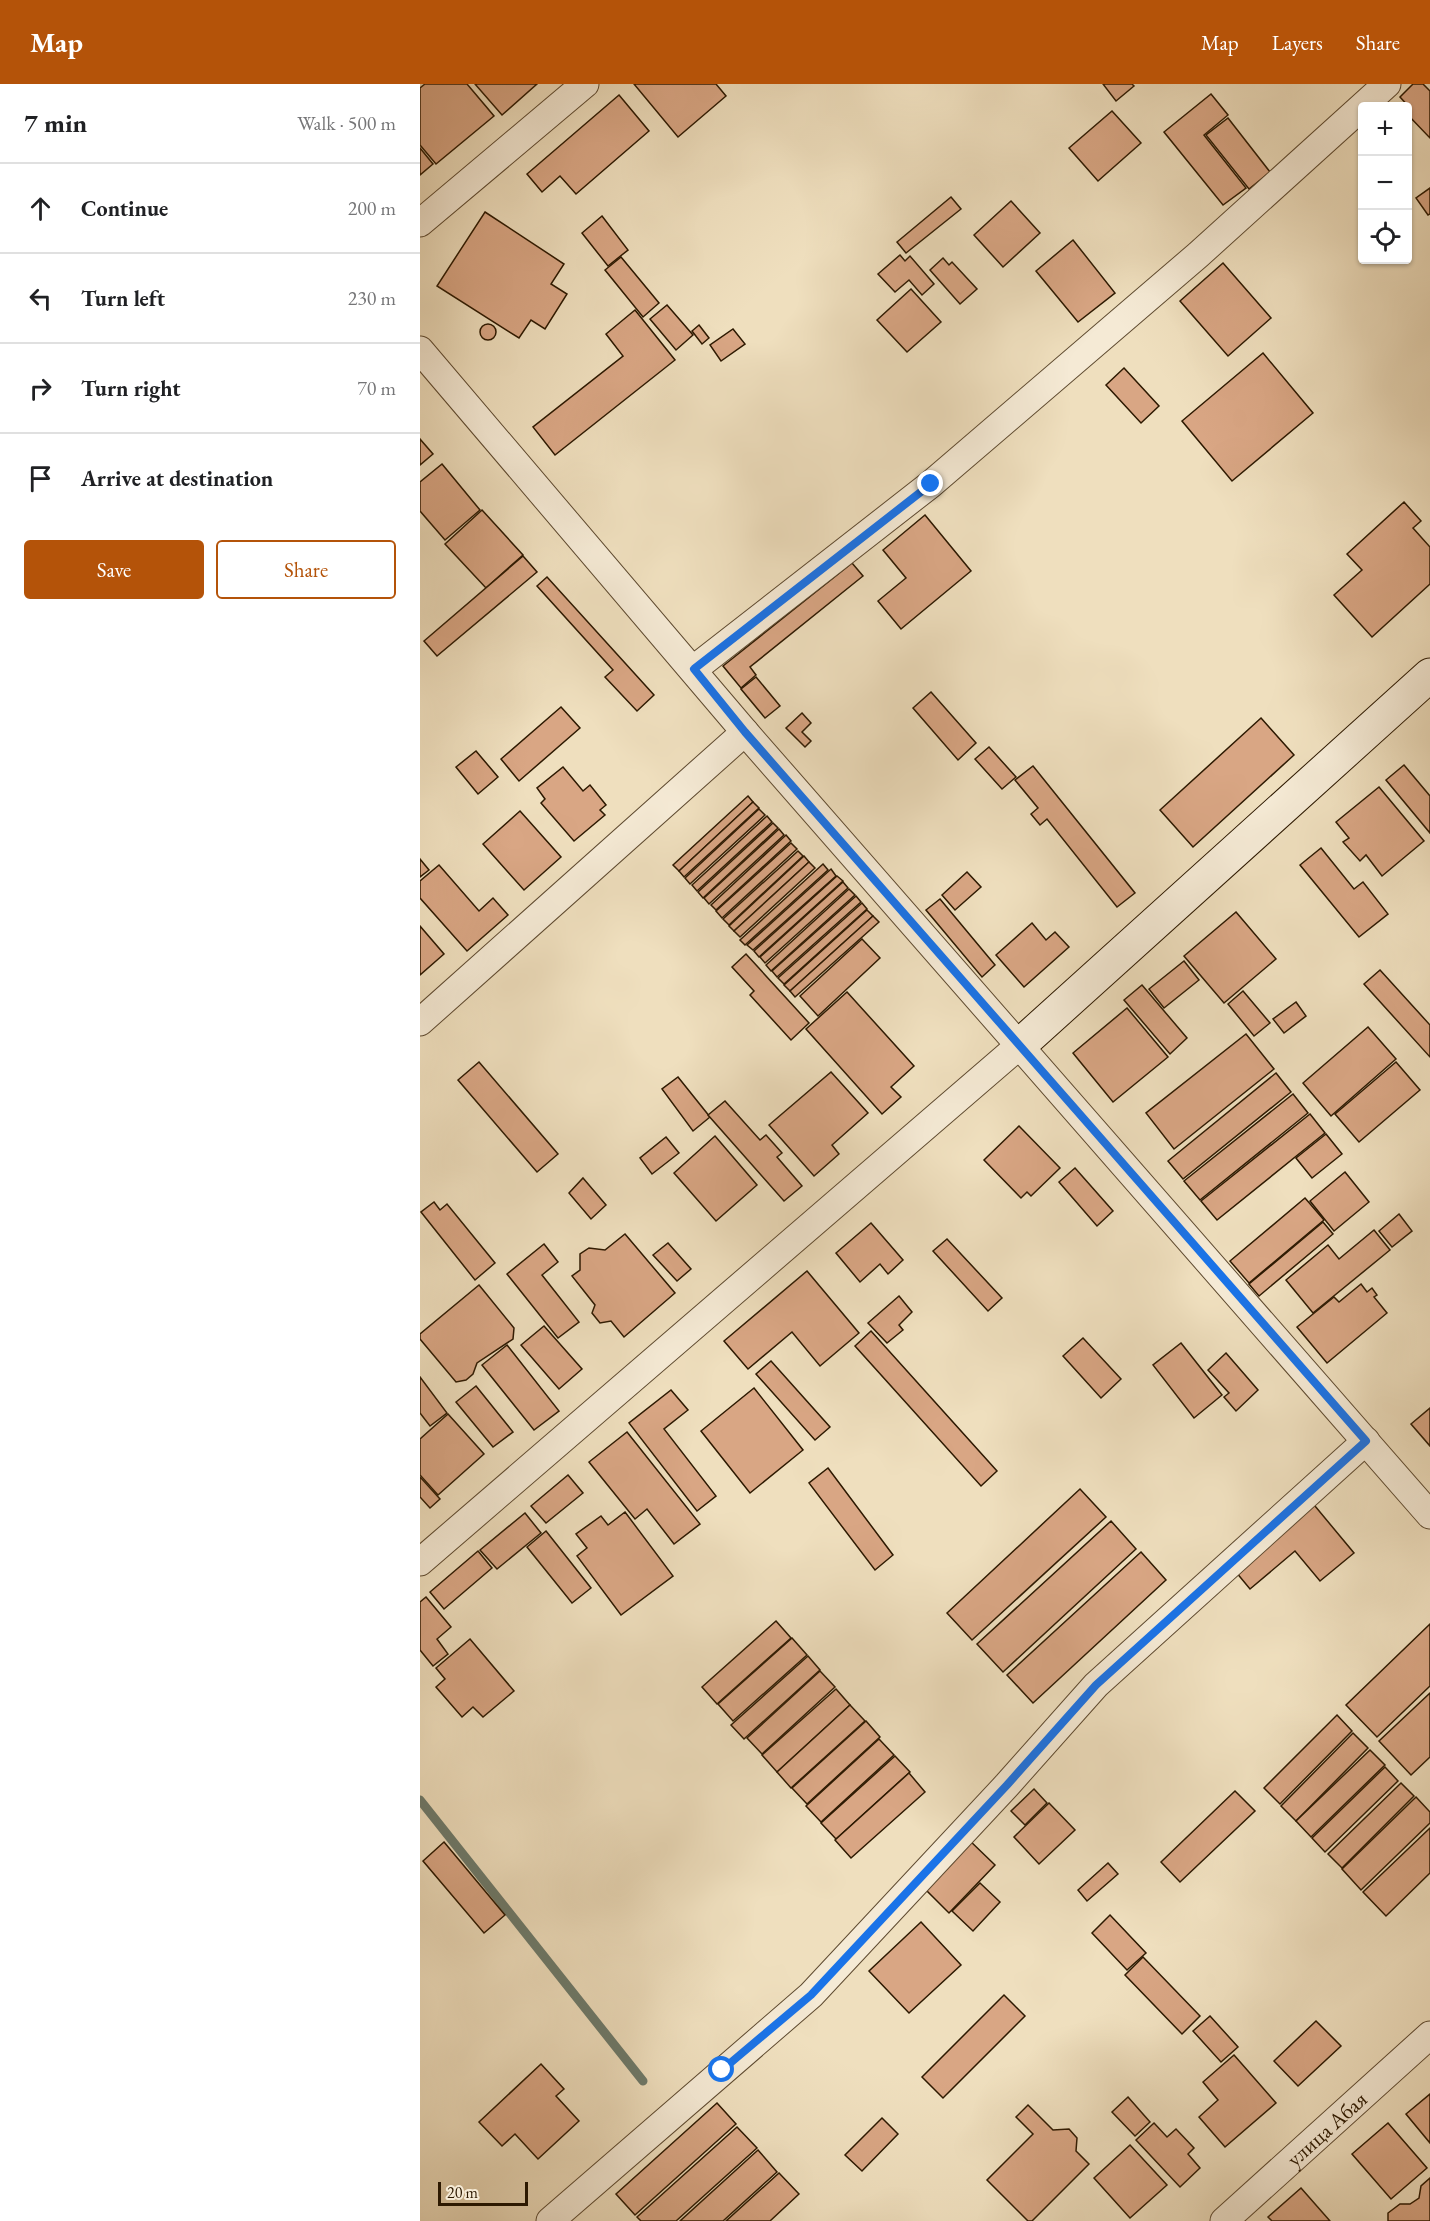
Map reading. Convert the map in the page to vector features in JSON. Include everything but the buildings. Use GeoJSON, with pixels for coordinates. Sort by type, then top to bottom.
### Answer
{"type":"FeatureCollection","features":[{"type":"Feature","properties":{"kind":"main road"},"geometry":{"type":"LineString","coordinates":[[1020,1045],[1430,675]]}},
{"type":"Feature","properties":{"kind":"street"},"geometry":{"type":"LineString","coordinates":[[420,223],[585,84]]}},
{"type":"Feature","properties":{"kind":"street"},"geometry":{"type":"LineString","coordinates":[[694,669],[931,484],[1198,255],[1387,84]]}},
{"type":"Feature","properties":{"kind":"street"},"geometry":{"type":"LineString","coordinates":[[420,350],[694,669],[745,732],[1430,1515]]}},
{"type":"Feature","properties":{"kind":"street"},"geometry":{"type":"LineString","coordinates":[[420,1022],[745,732]]}},
{"type":"Feature","properties":{"kind":"street"},"geometry":{"type":"LineString","coordinates":[[420,1562],[1020,1045]]}},
{"type":"Feature","properties":{"kind":"street"},"geometry":{"type":"LineString","coordinates":[[550,2221],[811,1995],[1007,1785],[1096,1685],[1366,1441]]}},
{"type":"Feature","properties":{"kind":"street","name":"улица Абая"},"geometry":{"type":"LineString","coordinates":[[1224,2221],[1430,2035]]}},
{"type":"Feature","properties":{"kind":"waterway"},"geometry":{"type":"LineString","coordinates":[[420,1800],[643,2081]]}},
{"type":"Feature","properties":{"kind":"route"},"geometry":{"type":"LineString","coordinates":[[722,2070],[811,1995],[912,1884],[1007,1785],[1096,1685],[1366,1441],[745,732],[694,669],[931,484]]}}]}
